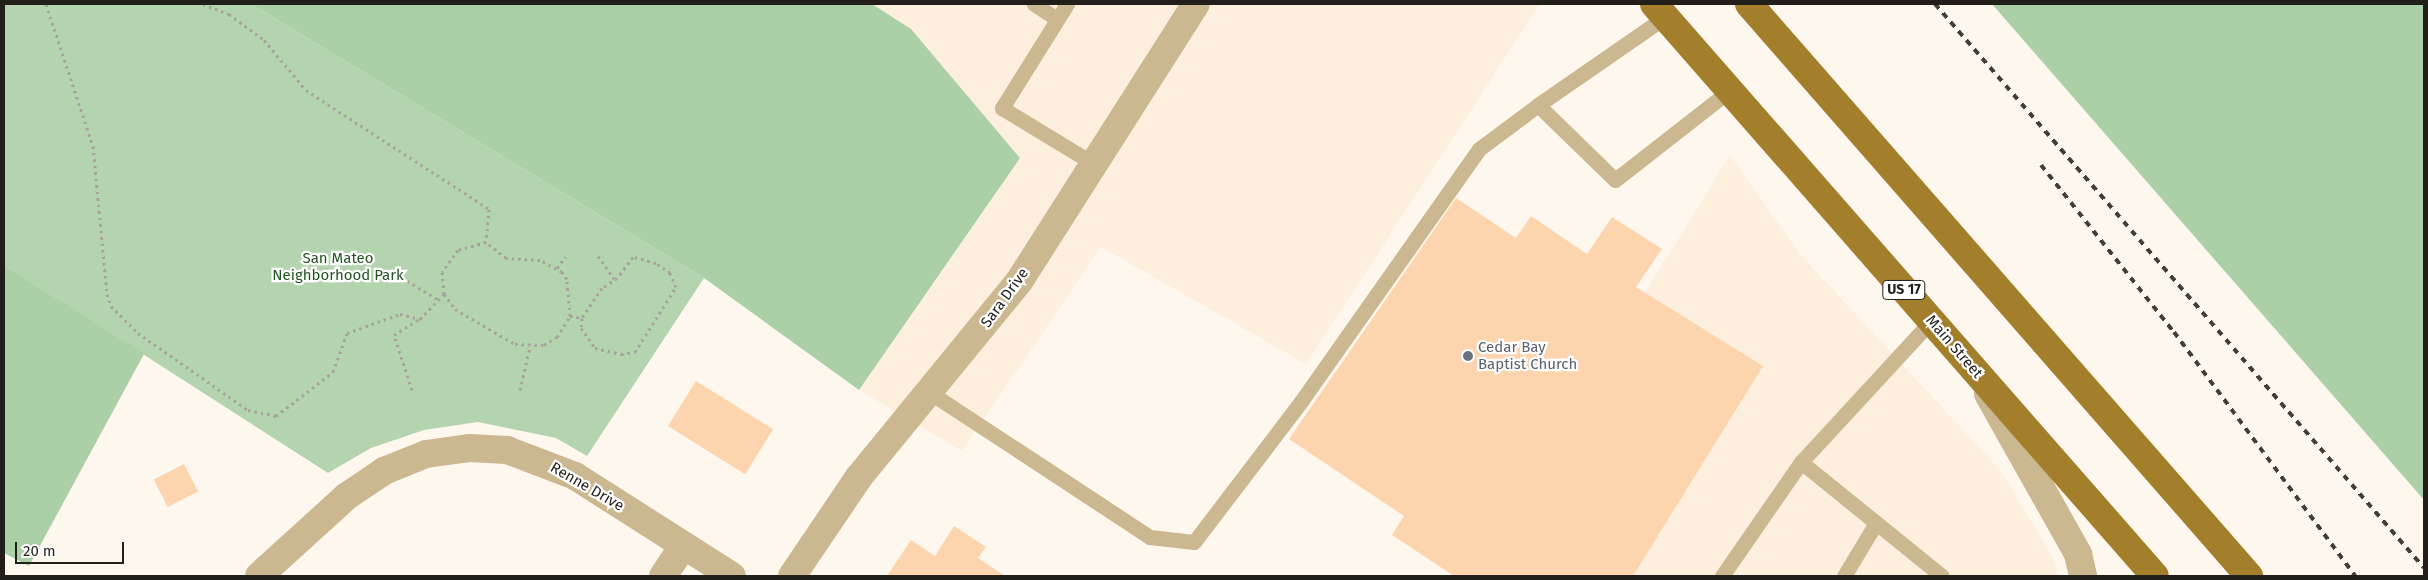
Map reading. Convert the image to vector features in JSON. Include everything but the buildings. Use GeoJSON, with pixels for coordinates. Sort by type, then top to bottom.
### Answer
{"type":"FeatureCollection","features":[{"type":"Feature","properties":{"kind":"main road"},"geometry":{"type":"LineString","coordinates":[[1749,4],[2249,576]]}},
{"type":"Feature","properties":{"kind":"main road","name":"Main Street"},"geometry":{"type":"LineString","coordinates":[[1660,10],[2155,576]]}},
{"type":"Feature","properties":{"kind":"street","name":"Sara Drive"},"geometry":{"type":"LineString","coordinates":[[792,576],[859,477],[1009,295],[1196,4]]}},
{"type":"Feature","properties":{"kind":"street"},"geometry":{"type":"LineString","coordinates":[[1975,371],[2078,554],[2083,576]]}},
{"type":"Feature","properties":{"kind":"street","name":"Renne Drive"},"geometry":{"type":"LineString","coordinates":[[259,576],[346,496],[384,471],[426,454],[469,448],[507,450],[537,458],[575,476],[732,576]]}},
{"type":"Feature","properties":{"kind":"street"},"geometry":{"type":"LineString","coordinates":[[663,576],[683,546]]}},
{"type":"Feature","properties":{"kind":"lane"},"geometry":{"type":"LineString","coordinates":[[1034,4],[1058,18]]}},
{"type":"Feature","properties":{"kind":"lane"},"geometry":{"type":"LineString","coordinates":[[1067,4],[1002,108],[1094,164]]}},
{"type":"Feature","properties":{"kind":"lane"},"geometry":{"type":"LineString","coordinates":[[929,392],[1150,537],[1194,542],[1302,400],[1479,149],[1660,10]]}},
{"type":"Feature","properties":{"kind":"lane"},"geometry":{"type":"LineString","coordinates":[[1538,105],[1615,180],[1730,90]]}},
{"type":"Feature","properties":{"kind":"lane"},"geometry":{"type":"LineString","coordinates":[[1722,576],[1801,462],[1932,321]]}},
{"type":"Feature","properties":{"kind":"lane"},"geometry":{"type":"LineString","coordinates":[[1801,462],[1942,576]]}},
{"type":"Feature","properties":{"kind":"lane"},"geometry":{"type":"LineString","coordinates":[[1844,576],[1876,523]]}},
{"type":"Feature","properties":{"kind":"path"},"geometry":{"type":"LineString","coordinates":[[46,4],[93,146],[107,294],[111,306],[138,332],[263,416],[286,410],[328,378],[347,333],[400,314],[420,319]]}},
{"type":"Feature","properties":{"kind":"path"},"geometry":{"type":"LineString","coordinates":[[203,4],[229,14],[264,40],[306,90],[488,209],[486,242]]}},
{"type":"Feature","properties":{"kind":"path"},"geometry":{"type":"LineString","coordinates":[[486,242],[506,258],[530,258],[557,268],[567,279],[570,316],[557,337],[530,347],[500,338],[487,324],[455,309],[444,294],[442,272],[448,260],[468,245],[486,242]]}},
{"type":"Feature","properties":{"kind":"path"},"geometry":{"type":"LineString","coordinates":[[598,256],[614,279]]}},
{"type":"Feature","properties":{"kind":"path"},"geometry":{"type":"LineString","coordinates":[[557,268],[565,257]]}},
{"type":"Feature","properties":{"kind":"path"},"geometry":{"type":"LineString","coordinates":[[632,257],[656,263],[670,273],[676,287],[648,324],[642,346],[621,354],[595,348],[581,328],[582,318],[602,288],[614,279],[632,257]]}},
{"type":"Feature","properties":{"kind":"path"},"geometry":{"type":"LineString","coordinates":[[396,274],[437,299]]}},
{"type":"Feature","properties":{"kind":"path"},"geometry":{"type":"LineString","coordinates":[[412,390],[394,335],[420,319],[437,299],[444,294]]}},
{"type":"Feature","properties":{"kind":"path"},"geometry":{"type":"LineString","coordinates":[[570,316],[582,318]]}},
{"type":"Feature","properties":{"kind":"path"},"geometry":{"type":"LineString","coordinates":[[520,390],[530,347]]}},
{"type":"Feature","properties":{"kind":"shaded area"},"geometry":{"type":"Polygon","coordinates":[[[872,4],[1540,4],[1306,364],[1101,247],[962,451],[859,390],[1020,158],[911,29],[872,4]]]}},
{"type":"Feature","properties":{"kind":"shaded area"},"geometry":{"type":"Polygon","coordinates":[[[1730,155],[1799,253],[2001,471],[2054,559],[2058,576],[1471,576],[1730,155]]]}},
{"type":"Feature","properties":{"kind":"green space","name":"San Mateo Neighborhood Park"},"geometry":{"type":"Polygon","coordinates":[[[4,4],[251,4],[704,278],[587,456],[556,438],[478,422],[424,430],[371,448],[328,473],[4,265],[4,4]]]}},
{"type":"Feature","properties":{"kind":"green space"},"geometry":{"type":"Polygon","coordinates":[[[251,4],[872,4],[911,29],[1020,158],[859,390],[704,278],[251,4]]]}},
{"type":"Feature","properties":{"kind":"green space"},"geometry":{"type":"Polygon","coordinates":[[[1992,4],[2424,4],[2424,500],[1992,4]]]}},
{"type":"Feature","properties":{"kind":"green space"},"geometry":{"type":"Polygon","coordinates":[[[4,265],[144,354],[29,566],[4,553],[4,265]]]}},
{"type":"Feature","properties":{"kind":"railway"},"geometry":{"type":"LineString","coordinates":[[1935,4],[2424,568]]}},
{"type":"Feature","properties":{"kind":"railway"},"geometry":{"type":"LineString","coordinates":[[2041,165],[2174,332],[2355,576]]}},
{"type":"Feature","properties":{"kind":"place","name":"Cedar Bay Baptist Church"},"geometry":{"type":"Point","coordinates":[1468,356]}}]}
